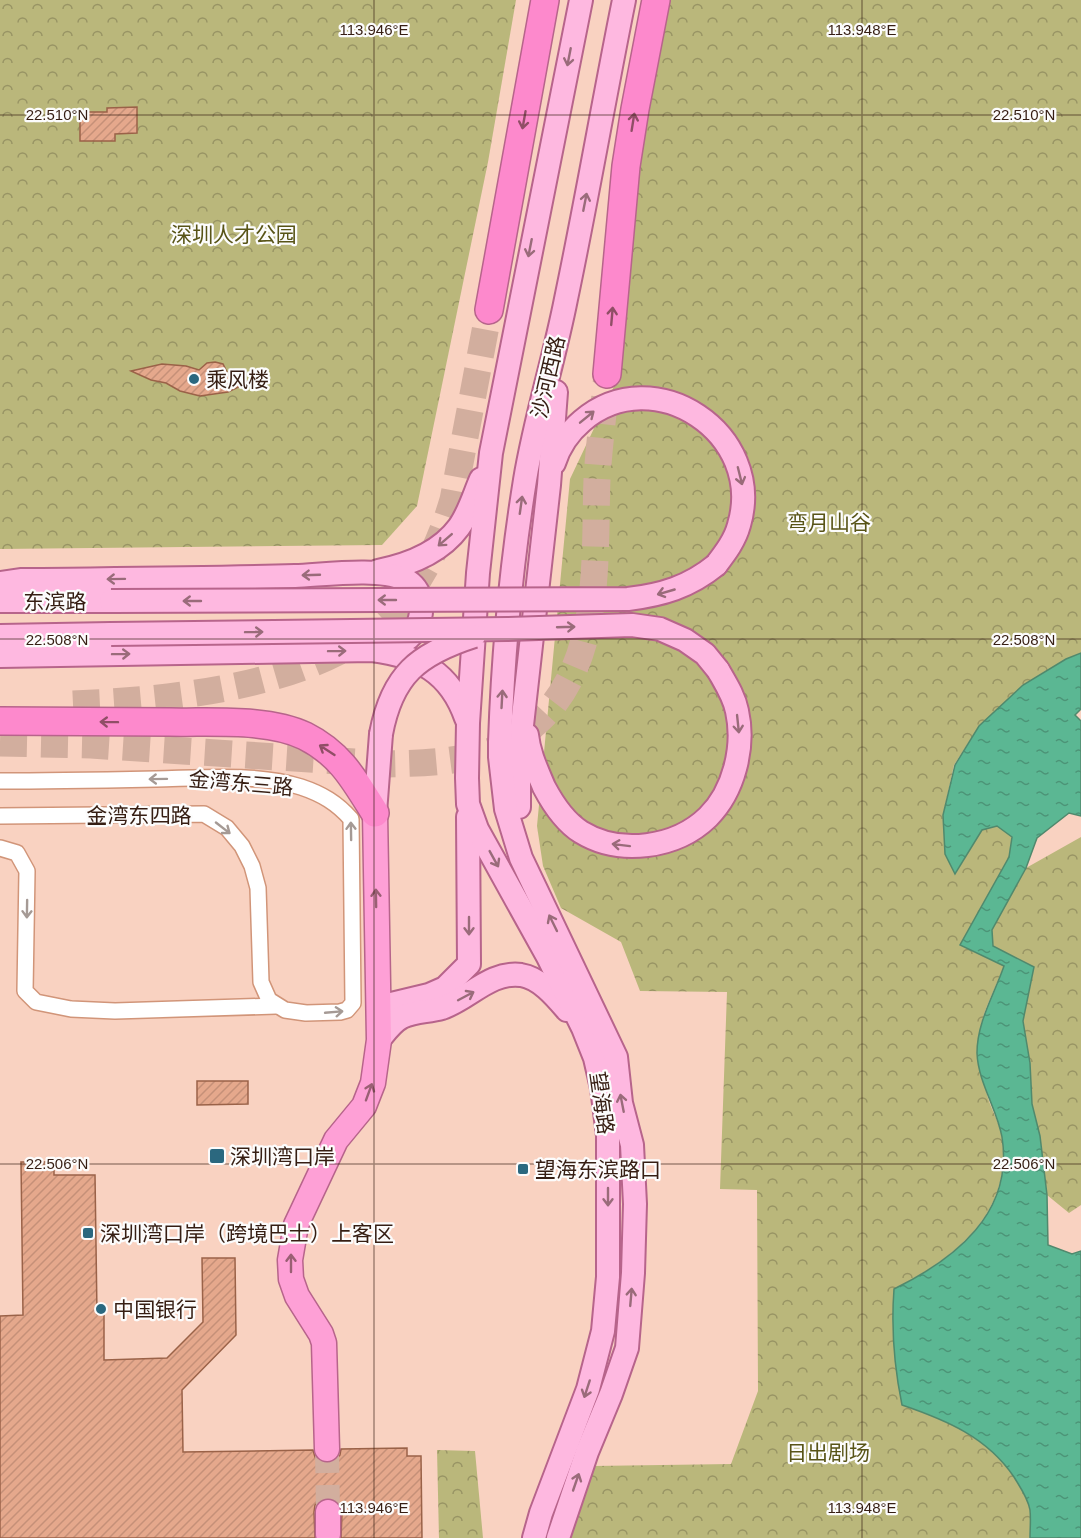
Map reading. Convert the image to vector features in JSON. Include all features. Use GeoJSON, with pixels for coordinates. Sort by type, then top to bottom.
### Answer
{"type":"FeatureCollection","features":[{"type":"Feature","properties":{"kind":"highway"},"geometry":{"type":"LineString","coordinates":[[489,310],[545,0]]}},
{"type":"Feature","properties":{"kind":"highway"},"geometry":{"type":"LineString","coordinates":[[607,374],[626,166],[656,0]]}},
{"type":"Feature","properties":{"kind":"highway"},"geometry":{"type":"LineString","coordinates":[[0,706],[73,705]]}},
{"type":"Feature","properties":{"kind":"highway"},"geometry":{"type":"LineString","coordinates":[[0,721],[210,723],[278,727],[305,736],[336,756],[375,813],[379,1040],[373,1083],[364,1106],[336,1140],[296,1225],[290,1260],[291,1279],[297,1296],[321,1334],[324,1343],[327,1449]]}},
{"type":"Feature","properties":{"kind":"main road","name":"沙河西路"},"geometry":{"type":"LineString","coordinates":[[468,723],[478,573],[491,453],[580,0]]}},
{"type":"Feature","properties":{"kind":"main road","name":"沙河西路"},"geometry":{"type":"LineString","coordinates":[[500,758],[504,650],[513,560],[525,480],[532,440],[566,301],[624,0]]}},
{"type":"Feature","properties":{"kind":"main road"},"geometry":{"type":"LineString","coordinates":[[521,858],[518,778],[549,485],[557,371],[566,301]]}},
{"type":"Feature","properties":{"kind":"main road","name":"东滨路"},"geometry":{"type":"LineString","coordinates":[[0,601],[628,599],[653,596],[679,589],[700,578],[716,565],[730,546],[739,526],[743,507],[742,484],[736,462],[727,443],[703,418],[682,406],[659,400],[634,398],[612,402],[593,412],[575,427],[564,442],[556,458],[549,485]]}},
{"type":"Feature","properties":{"kind":"main road"},"geometry":{"type":"LineString","coordinates":[[0,583],[22,580],[370,573],[401,566],[429,553],[448,539],[460,526],[491,453]]}},
{"type":"Feature","properties":{"kind":"main road"},"geometry":{"type":"LineString","coordinates":[[0,656],[372,650],[396,645],[414,632],[421,618],[422,607],[419,595],[412,585],[403,579],[370,573]]}},
{"type":"Feature","properties":{"kind":"main road"},"geometry":{"type":"LineString","coordinates":[[375,813],[381,734],[385,710],[393,691],[406,674],[426,656],[449,644],[476,635],[507,629],[632,625],[660,629],[692,645],[705,654],[718,670],[731,691],[737,712],[740,735],[731,782],[722,800],[708,817],[690,830],[669,840],[643,846],[621,846],[600,841],[581,832],[556,808],[548,794],[527,739],[524,705]]}},
{"type":"Feature","properties":{"kind":"main road","name":"东滨路"},"geometry":{"type":"LineString","coordinates":[[0,636],[507,629]]}},
{"type":"Feature","properties":{"kind":"main road"},"geometry":{"type":"LineString","coordinates":[[372,650],[403,656],[431,668],[453,690],[468,723]]}},
{"type":"Feature","properties":{"kind":"main road","name":"望海路"},"geometry":{"type":"LineString","coordinates":[[468,723],[468,804],[477,829],[548,957],[583,1028],[595,1058],[602,1088],[608,1136],[608,1277],[603,1331],[588,1389],[541,1513],[534,1538]]}},
{"type":"Feature","properties":{"kind":"main road","name":"望海路"},"geometry":{"type":"LineString","coordinates":[[500,758],[506,809],[521,858],[616,1057],[621,1102],[632,1145],[635,1204],[633,1273],[627,1348],[612,1394],[587,1452],[558,1538]]}},
{"type":"Feature","properties":{"kind":"main road"},"geometry":{"type":"LineString","coordinates":[[379,1007],[413,1000],[445,988],[469,964],[468,804]]}},
{"type":"Feature","properties":{"kind":"main road"},"geometry":{"type":"LineString","coordinates":[[379,1040],[389,1026],[401,1018],[415,1012],[441,1008],[471,994],[492,979],[510,975],[523,975],[536,980],[555,996],[583,1028]]}},
{"type":"Feature","properties":{"kind":"main road"},"geometry":{"type":"LineString","coordinates":[[378,980],[388,990],[413,1000]]}},
{"type":"Feature","properties":{"kind":"street","name":"金湾东三路"},"geometry":{"type":"LineString","coordinates":[[0,781],[221,777],[269,781],[300,787],[326,797],[339,806],[351,819],[353,1003],[347,1010],[340,1012],[318,1013],[294,1012],[276,1006]]}},
{"type":"Feature","properties":{"kind":"street","name":"金湾东四路"},"geometry":{"type":"LineString","coordinates":[[0,816],[187,813],[204,814],[227,828],[242,846],[252,866],[258,888],[261,982],[263,991],[276,1006]]}},
{"type":"Feature","properties":{"kind":"street"},"geometry":{"type":"LineString","coordinates":[[0,848],[17,853],[27,871],[26,991],[36,1002],[71,1009],[115,1011],[276,1006]]}},
{"type":"Feature","properties":{"kind":"green space","name":"深圳人才公园"},"geometry":{"type":"Polygon","coordinates":[[[0,0],[516,0],[488,162],[417,506],[382,545],[0,549],[0,0]]]}},
{"type":"Feature","properties":{"kind":"green space","name":"弯月山谷"},"geometry":{"type":"Polygon","coordinates":[[[670,0],[1081,0],[1081,653],[1066,659],[1023,685],[979,726],[954,765],[943,815],[956,873],[982,830],[997,826],[1012,836],[1009,857],[960,945],[1004,966],[981,1026],[987,1092],[1001,1132],[1003,1164],[998,1188],[989,1210],[975,1230],[938,1263],[894,1289],[934,1416],[979,1441],[1006,1465],[1025,1494],[1030,1510],[1030,1538],[565,1538],[593,1466],[731,1464],[758,1391],[757,1190],[720,1189],[727,992],[640,991],[621,942],[561,908],[543,866],[537,826],[570,479],[616,382],[643,140],[670,0]]]}},
{"type":"Feature","properties":{"kind":"green space"},"geometry":{"type":"Polygon","coordinates":[[[1081,837],[1081,1205],[1069,1213],[1047,1195],[1040,1136],[1032,1104],[1030,1063],[1023,1021],[1034,967],[993,946],[992,930],[1026,868],[1081,837]]]}},
{"type":"Feature","properties":{"kind":"green space"},"geometry":{"type":"Polygon","coordinates":[[[437,1450],[475,1451],[483,1538],[439,1538],[437,1450]]]}},
{"type":"Feature","properties":{"kind":"water"},"geometry":{"type":"Polygon","coordinates":[[[1081,653],[1081,709],[1075,715],[1081,721],[1081,816],[1069,813],[1037,838],[1026,868],[992,930],[993,946],[1034,967],[1023,1021],[1030,1063],[1032,1104],[1040,1136],[1047,1195],[1048,1245],[1072,1254],[1081,1251],[1081,1538],[1030,1538],[1028,1501],[1003,1463],[991,1451],[964,1432],[902,1405],[894,1347],[894,1289],[938,1263],[958,1248],[975,1230],[989,1211],[999,1189],[1003,1164],[1000,1127],[981,1074],[977,1053],[983,1019],[1004,966],[960,945],[1009,857],[1012,837],[997,826],[982,830],[955,874],[945,854],[943,815],[955,765],[979,726],[1023,685],[1066,659],[1081,653]]]}},
{"type":"Feature","properties":{"kind":"building"},"geometry":{"type":"Polygon","coordinates":[[[137,107],[137,133],[115,134],[115,141],[80,141],[80,112],[107,112],[107,108],[137,107]]]}},
{"type":"Feature","properties":{"kind":"building","name":"乘风楼"},"geometry":{"type":"Polygon","coordinates":[[[207,363],[223,364],[229,376],[249,382],[228,392],[200,396],[180,391],[166,383],[151,380],[131,371],[162,364],[186,366],[199,370],[207,363]]]}},
{"type":"Feature","properties":{"kind":"building"},"geometry":{"type":"Polygon","coordinates":[[[197,1081],[248,1081],[248,1104],[197,1105],[197,1081]]]}},
{"type":"Feature","properties":{"kind":"building"},"geometry":{"type":"Polygon","coordinates":[[[21,1162],[54,1162],[54,1175],[95,1175],[97,1314],[104,1314],[104,1360],[167,1358],[203,1322],[202,1258],[235,1258],[236,1335],[182,1390],[183,1452],[313,1450],[315,1457],[327,1463],[335,1461],[341,1449],[407,1448],[407,1456],[421,1456],[422,1538],[341,1538],[341,1505],[329,1498],[321,1499],[315,1505],[315,1538],[0,1538],[0,1316],[23,1315],[21,1162]]]}},
{"type":"Feature","properties":{"kind":"tunnel"},"geometry":{"type":"LineString","coordinates":[[73,704],[200,692],[246,684],[290,672],[331,655],[367,634],[397,608],[416,583],[431,557],[453,500],[489,310]]}},
{"type":"Feature","properties":{"kind":"tunnel"},"geometry":{"type":"LineString","coordinates":[[0,743],[91,745],[386,764],[438,762],[472,757],[519,738],[558,699],[573,671],[584,641],[594,576],[597,479],[607,374]]}},
{"type":"Feature","properties":{"kind":"tunnel"},"geometry":{"type":"LineString","coordinates":[[327,1449],[328,1512]]}},
{"type":"Feature","properties":{"kind":"place","name":"乘风楼"},"geometry":{"type":"Point","coordinates":[194,379]}},
{"type":"Feature","properties":{"kind":"place","name":"深圳湾口岸"},"geometry":{"type":"Point","coordinates":[217,1156]}},
{"type":"Feature","properties":{"kind":"place","name":"望海东滨路口"},"geometry":{"type":"Point","coordinates":[523,1169]}},
{"type":"Feature","properties":{"kind":"place","name":"深圳湾口岸（跨境巴士）上客区"},"geometry":{"type":"Point","coordinates":[88,1233]}},
{"type":"Feature","properties":{"kind":"place","name":"中国银行"},"geometry":{"type":"Point","coordinates":[101,1309]}},
{"type":"Feature","properties":{"kind":"park label","name":"日出剧场"},"geometry":{"type":"Point","coordinates":[828,1452]}}]}
